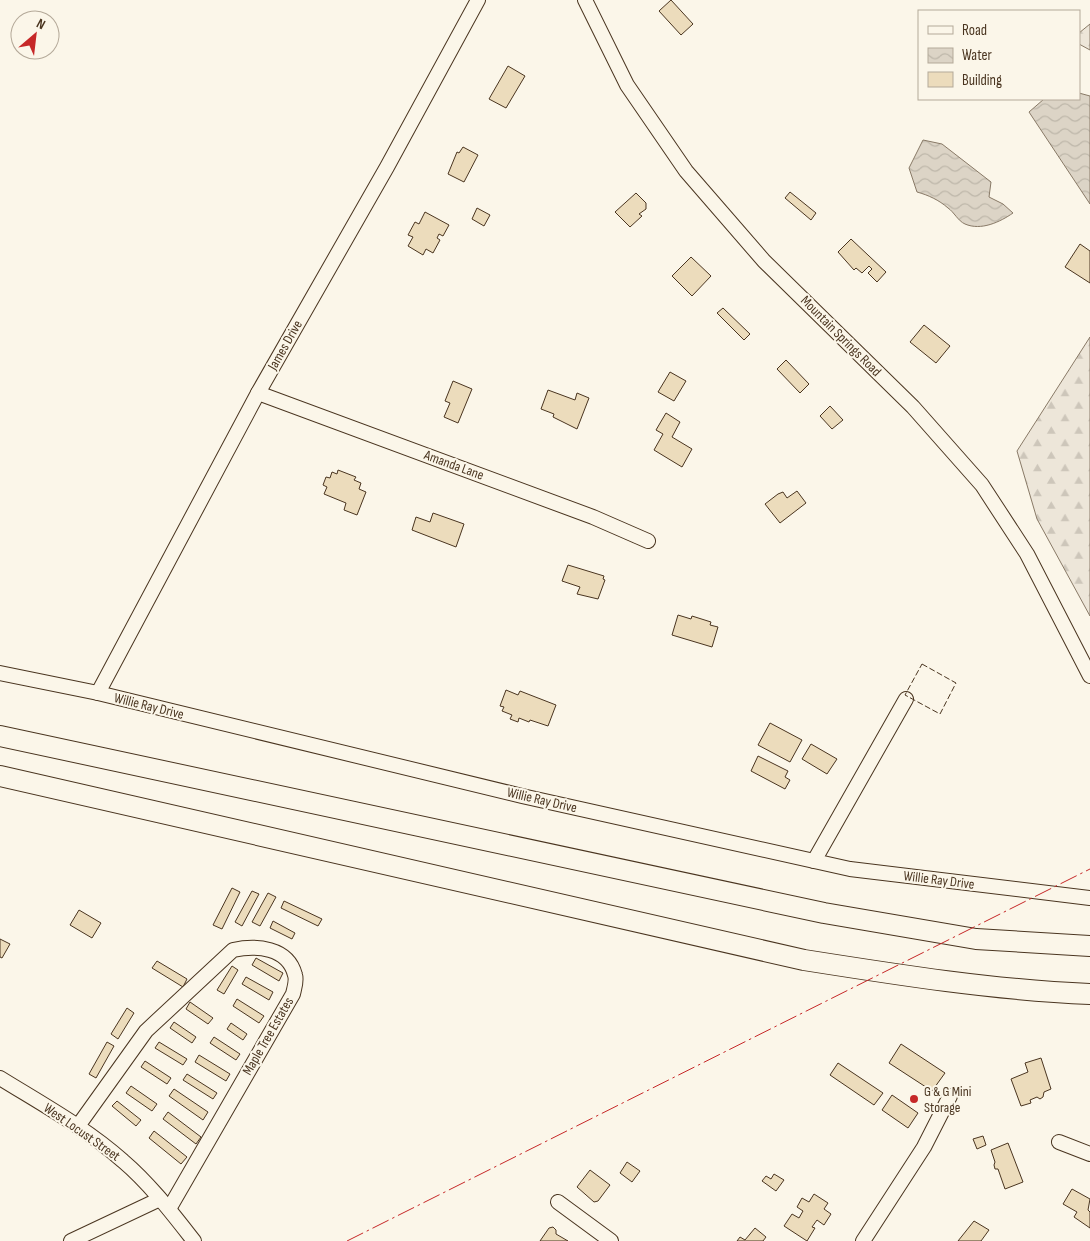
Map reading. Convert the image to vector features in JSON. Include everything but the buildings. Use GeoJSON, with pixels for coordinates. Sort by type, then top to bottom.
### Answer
{"type":"FeatureCollection","features":[{"type":"Feature","properties":{"kind":"highway"},"geometry":{"type":"LineString","coordinates":[[0,736],[824,913],[976,939],[1090,946]]}},
{"type":"Feature","properties":{"kind":"highway"},"geometry":{"type":"LineString","coordinates":[[0,776],[804,960],[1036,992],[1090,994]]}},
{"type":"Feature","properties":{"kind":"street","name":"James Drive"},"geometry":{"type":"LineString","coordinates":[[98,694],[258,393],[387,167],[478,0]]}},
{"type":"Feature","properties":{"kind":"street","name":"Mountain Springs Road"},"geometry":{"type":"LineString","coordinates":[[585,0],[627,85],[686,171],[764,261],[913,408],[982,486],[1027,554],[1090,676]]}},
{"type":"Feature","properties":{"kind":"street","name":"Amanda Lane"},"geometry":{"type":"LineString","coordinates":[[258,393],[593,516],[648,541]]}},
{"type":"Feature","properties":{"kind":"street","name":"Willie Ray Drive"},"geometry":{"type":"LineString","coordinates":[[0,673],[98,694],[522,796],[850,869],[1090,898]]}},
{"type":"Feature","properties":{"kind":"street"},"geometry":{"type":"LineString","coordinates":[[814,861],[906,699]]}},
{"type":"Feature","properties":{"kind":"street","name":"Maple Tree Estates"},"geometry":{"type":"LineString","coordinates":[[78,1126],[146,1031],[233,950],[248,947],[271,949],[290,962],[296,977],[293,994],[164,1204]]}},
{"type":"Feature","properties":{"kind":"street","name":"West Locust Street"},"geometry":{"type":"LineString","coordinates":[[0,1078],[78,1126],[124,1162],[164,1204],[194,1241]]}},
{"type":"Feature","properties":{"kind":"street"},"geometry":{"type":"LineString","coordinates":[[863,1241],[924,1147],[950,1096]]}},
{"type":"Feature","properties":{"kind":"street"},"geometry":{"type":"LineString","coordinates":[[1059,1142],[1090,1154]]}},
{"type":"Feature","properties":{"kind":"street"},"geometry":{"type":"LineString","coordinates":[[558,1202],[611,1241]]}},
{"type":"Feature","properties":{"kind":"street"},"geometry":{"type":"LineString","coordinates":[[71,1241],[164,1204]]}},
{"type":"Feature","properties":{"kind":"green space"},"geometry":{"type":"Polygon","coordinates":[[[1090,24],[1090,50],[1080,45],[1080,32],[1090,24]]]}},
{"type":"Feature","properties":{"kind":"green space"},"geometry":{"type":"Polygon","coordinates":[[[1090,337],[1090,616],[1037,519],[1017,451],[1090,337]]]}},
{"type":"Feature","properties":{"kind":"water"},"geometry":{"type":"Polygon","coordinates":[[[1080,93],[1090,96],[1090,204],[1029,112],[1043,100],[1080,100],[1080,93]]]}},
{"type":"Feature","properties":{"kind":"water"},"geometry":{"type":"Polygon","coordinates":[[[923,140],[942,144],[991,182],[989,197],[1003,204],[1013,213],[1002,220],[984,226],[971,226],[963,223],[941,203],[917,192],[909,168],[923,140]]]}},
{"type":"Feature","properties":{"kind":"fence"},"geometry":{"type":"LineString","coordinates":[[922,664],[956,683],[940,714],[905,695],[922,664]]}},
{"type":"Feature","properties":{"kind":"power"},"geometry":{"type":"LineString","coordinates":[[347,1241],[1090,869]]}},
{"type":"Feature","properties":{"kind":"place","name":"G & G Mini Storage"},"geometry":{"type":"Point","coordinates":[914,1099]}}]}
